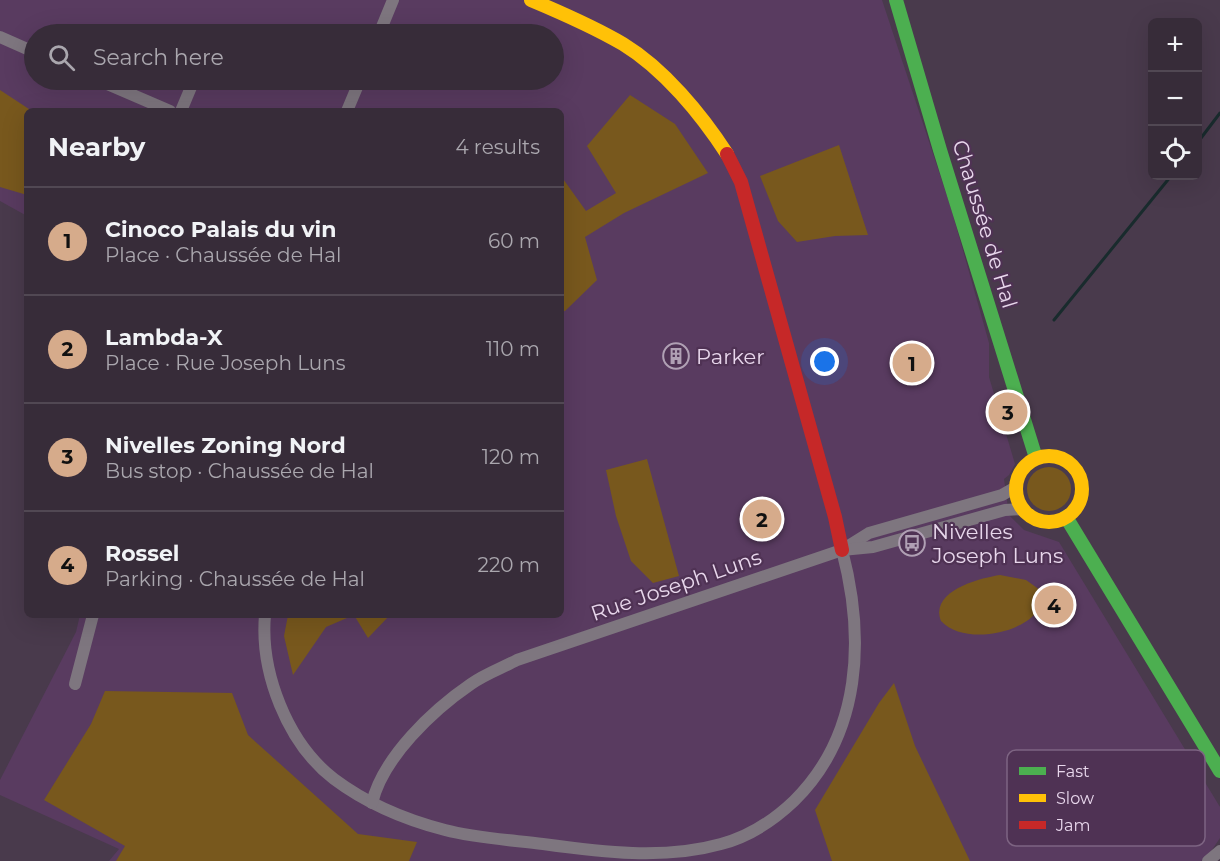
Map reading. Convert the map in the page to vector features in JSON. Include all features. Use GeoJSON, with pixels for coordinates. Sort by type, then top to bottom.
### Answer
{"type":"FeatureCollection","features":[{"type":"Feature","properties":{"kind":"main road"},"geometry":{"type":"LineString","coordinates":[[531,0],[569,16],[624,45],[666,79],[706,122],[727,154],[741,182],[759,243],[835,517],[842,550]]}},
{"type":"Feature","properties":{"kind":"main road","name":"Chaussée de Hal"},"geometry":{"type":"LineString","coordinates":[[897,0],[940,150],[1036,458]]}},
{"type":"Feature","properties":{"kind":"main road"},"geometry":{"type":"LineString","coordinates":[[1052,456],[1062,459],[1077,471],[1082,491],[1074,510],[1066,517],[1042,521],[1023,509],[1016,488],[1021,472],[1036,458],[1052,456]]}},
{"type":"Feature","properties":{"kind":"main road"},"geometry":{"type":"LineString","coordinates":[[1066,517],[1220,771]]}},
{"type":"Feature","properties":{"kind":"street"},"geometry":{"type":"LineString","coordinates":[[383,24],[393,0]]}},
{"type":"Feature","properties":{"kind":"street"},"geometry":{"type":"LineString","coordinates":[[0,37],[24,48]]}},
{"type":"Feature","properties":{"kind":"street"},"geometry":{"type":"LineString","coordinates":[[121,90],[163,108]]}},
{"type":"Feature","properties":{"kind":"street"},"geometry":{"type":"LineString","coordinates":[[182,108],[190,90]]}},
{"type":"Feature","properties":{"kind":"street"},"geometry":{"type":"LineString","coordinates":[[348,108],[356,90]]}},
{"type":"Feature","properties":{"kind":"street","name":"Rue Joseph Luns"},"geometry":{"type":"LineString","coordinates":[[842,550],[869,532],[1002,495],[1016,488]]}},
{"type":"Feature","properties":{"kind":"street","name":"Rue Joseph Luns"},"geometry":{"type":"LineString","coordinates":[[372,803],[387,770],[407,741],[441,706],[473,683],[517,660],[842,550],[873,547],[1005,510],[1023,509]]}},
{"type":"Feature","properties":{"kind":"street"},"geometry":{"type":"LineString","coordinates":[[265,618],[263,635],[268,669],[286,719],[299,740],[333,778],[372,803],[410,819],[446,830],[622,853],[664,852],[723,844],[768,822],[811,785],[833,748],[850,699],[855,661],[850,582],[842,550]]}},
{"type":"Feature","properties":{"kind":"street"},"geometry":{"type":"LineString","coordinates":[[75,684],[92,618]]}},
{"type":"Feature","properties":{"kind":"street"},"geometry":{"type":"LineString","coordinates":[[1208,861],[1220,851]]}},
{"type":"Feature","properties":{"kind":"shaded area"},"geometry":{"type":"Polygon","coordinates":[[[0,0],[882,0],[951,208],[989,343],[989,377],[1015,464],[1004,479],[1009,515],[1024,530],[1059,542],[1185,750],[1007,750],[1007,846],[1205,846],[1205,782],[1220,807],[1220,838],[1207,857],[1201,861],[109,861],[119,849],[0,795],[0,780],[76,632],[79,618],[564,618],[564,108],[24,108],[24,214],[0,201],[0,0]]]}},
{"type":"Feature","properties":{"kind":"shaded area"},"geometry":{"type":"Polygon","coordinates":[[[0,90],[27,108],[24,108],[24,194],[0,187],[0,90]]]}},
{"type":"Feature","properties":{"kind":"shaded area"},"geometry":{"type":"Polygon","coordinates":[[[630,95],[675,124],[708,173],[624,213],[585,237],[597,280],[564,311],[564,180],[586,211],[616,193],[587,146],[630,95]]]}},
{"type":"Feature","properties":{"kind":"shaded area"},"geometry":{"type":"Polygon","coordinates":[[[839,145],[868,235],[835,236],[797,242],[778,221],[760,176],[839,145]]]}},
{"type":"Feature","properties":{"kind":"shaded area"},"geometry":{"type":"Polygon","coordinates":[[[647,459],[679,576],[653,583],[631,561],[616,516],[606,470],[647,459]]]}},
{"type":"Feature","properties":{"kind":"shaded area"},"geometry":{"type":"Polygon","coordinates":[[[1049,467],[1064,474],[1071,489],[1064,504],[1049,511],[1034,504],[1027,489],[1034,474],[1049,467]]]}},
{"type":"Feature","properties":{"kind":"shaded area"},"geometry":{"type":"Polygon","coordinates":[[[1000,575],[1026,580],[1040,590],[1041,603],[1035,614],[1023,623],[1007,630],[989,634],[971,634],[954,630],[941,621],[939,611],[942,602],[949,594],[969,583],[1000,575]]]}},
{"type":"Feature","properties":{"kind":"shaded area"},"geometry":{"type":"Polygon","coordinates":[[[287,618],[347,618],[326,627],[293,675],[284,636],[287,618]]]}},
{"type":"Feature","properties":{"kind":"shaded area"},"geometry":{"type":"Polygon","coordinates":[[[356,618],[387,618],[368,638],[356,618]]]}},
{"type":"Feature","properties":{"kind":"shaded area"},"geometry":{"type":"Polygon","coordinates":[[[894,683],[915,746],[970,861],[832,861],[815,810],[879,703],[894,683]]]}},
{"type":"Feature","properties":{"kind":"shaded area"},"geometry":{"type":"Polygon","coordinates":[[[105,691],[232,693],[248,735],[358,834],[417,842],[409,861],[116,861],[125,846],[44,800],[91,724],[105,691]]]}},
{"type":"Feature","properties":{"kind":"waterway"},"geometry":{"type":"LineString","coordinates":[[1202,137],[1220,113]]}},
{"type":"Feature","properties":{"kind":"waterway"},"geometry":{"type":"LineString","coordinates":[[1054,320],[1168,180]]}},
{"type":"Feature","properties":{"kind":"traffic: fast"},"geometry":{"type":"LineString","coordinates":[[896,0],[1036,458]]}},
{"type":"Feature","properties":{"kind":"traffic: fast"},"geometry":{"type":"LineString","coordinates":[[1066,517],[1220,771]]}},
{"type":"Feature","properties":{"kind":"traffic: slow"},"geometry":{"type":"LineString","coordinates":[[531,0],[601,32],[638,54],[681,93],[706,123],[727,154]]}},
{"type":"Feature","properties":{"kind":"traffic: slow"},"geometry":{"type":"LineString","coordinates":[[1049,456],[1061,459],[1072,466],[1079,477],[1082,489],[1079,501],[1072,512],[1061,519],[1049,522],[1037,519],[1026,512],[1019,501],[1016,489],[1019,477],[1026,466],[1037,459],[1049,456]]}},
{"type":"Feature","properties":{"kind":"traffic: jam"},"geometry":{"type":"LineString","coordinates":[[727,154],[741,182],[835,517],[842,550]]}},
{"type":"Feature","properties":{"kind":"place","name":"Parker"},"geometry":{"type":"Point","coordinates":[676,356]}},
{"type":"Feature","properties":{"kind":"place","name":"Cinoco Palais du vin"},"geometry":{"type":"Point","coordinates":[912,363]}},
{"type":"Feature","properties":{"kind":"place","name":"Nivelles Zoning Nord"},"geometry":{"type":"Point","coordinates":[1008,412]}},
{"type":"Feature","properties":{"kind":"place","name":"Lambda-X"},"geometry":{"type":"Point","coordinates":[762,519]}},
{"type":"Feature","properties":{"kind":"place","name":"Nivelles Joseph Luns"},"geometry":{"type":"Point","coordinates":[912,543]}},
{"type":"Feature","properties":{"kind":"place","name":"Rossel"},"geometry":{"type":"Point","coordinates":[1054,605]}}]}
